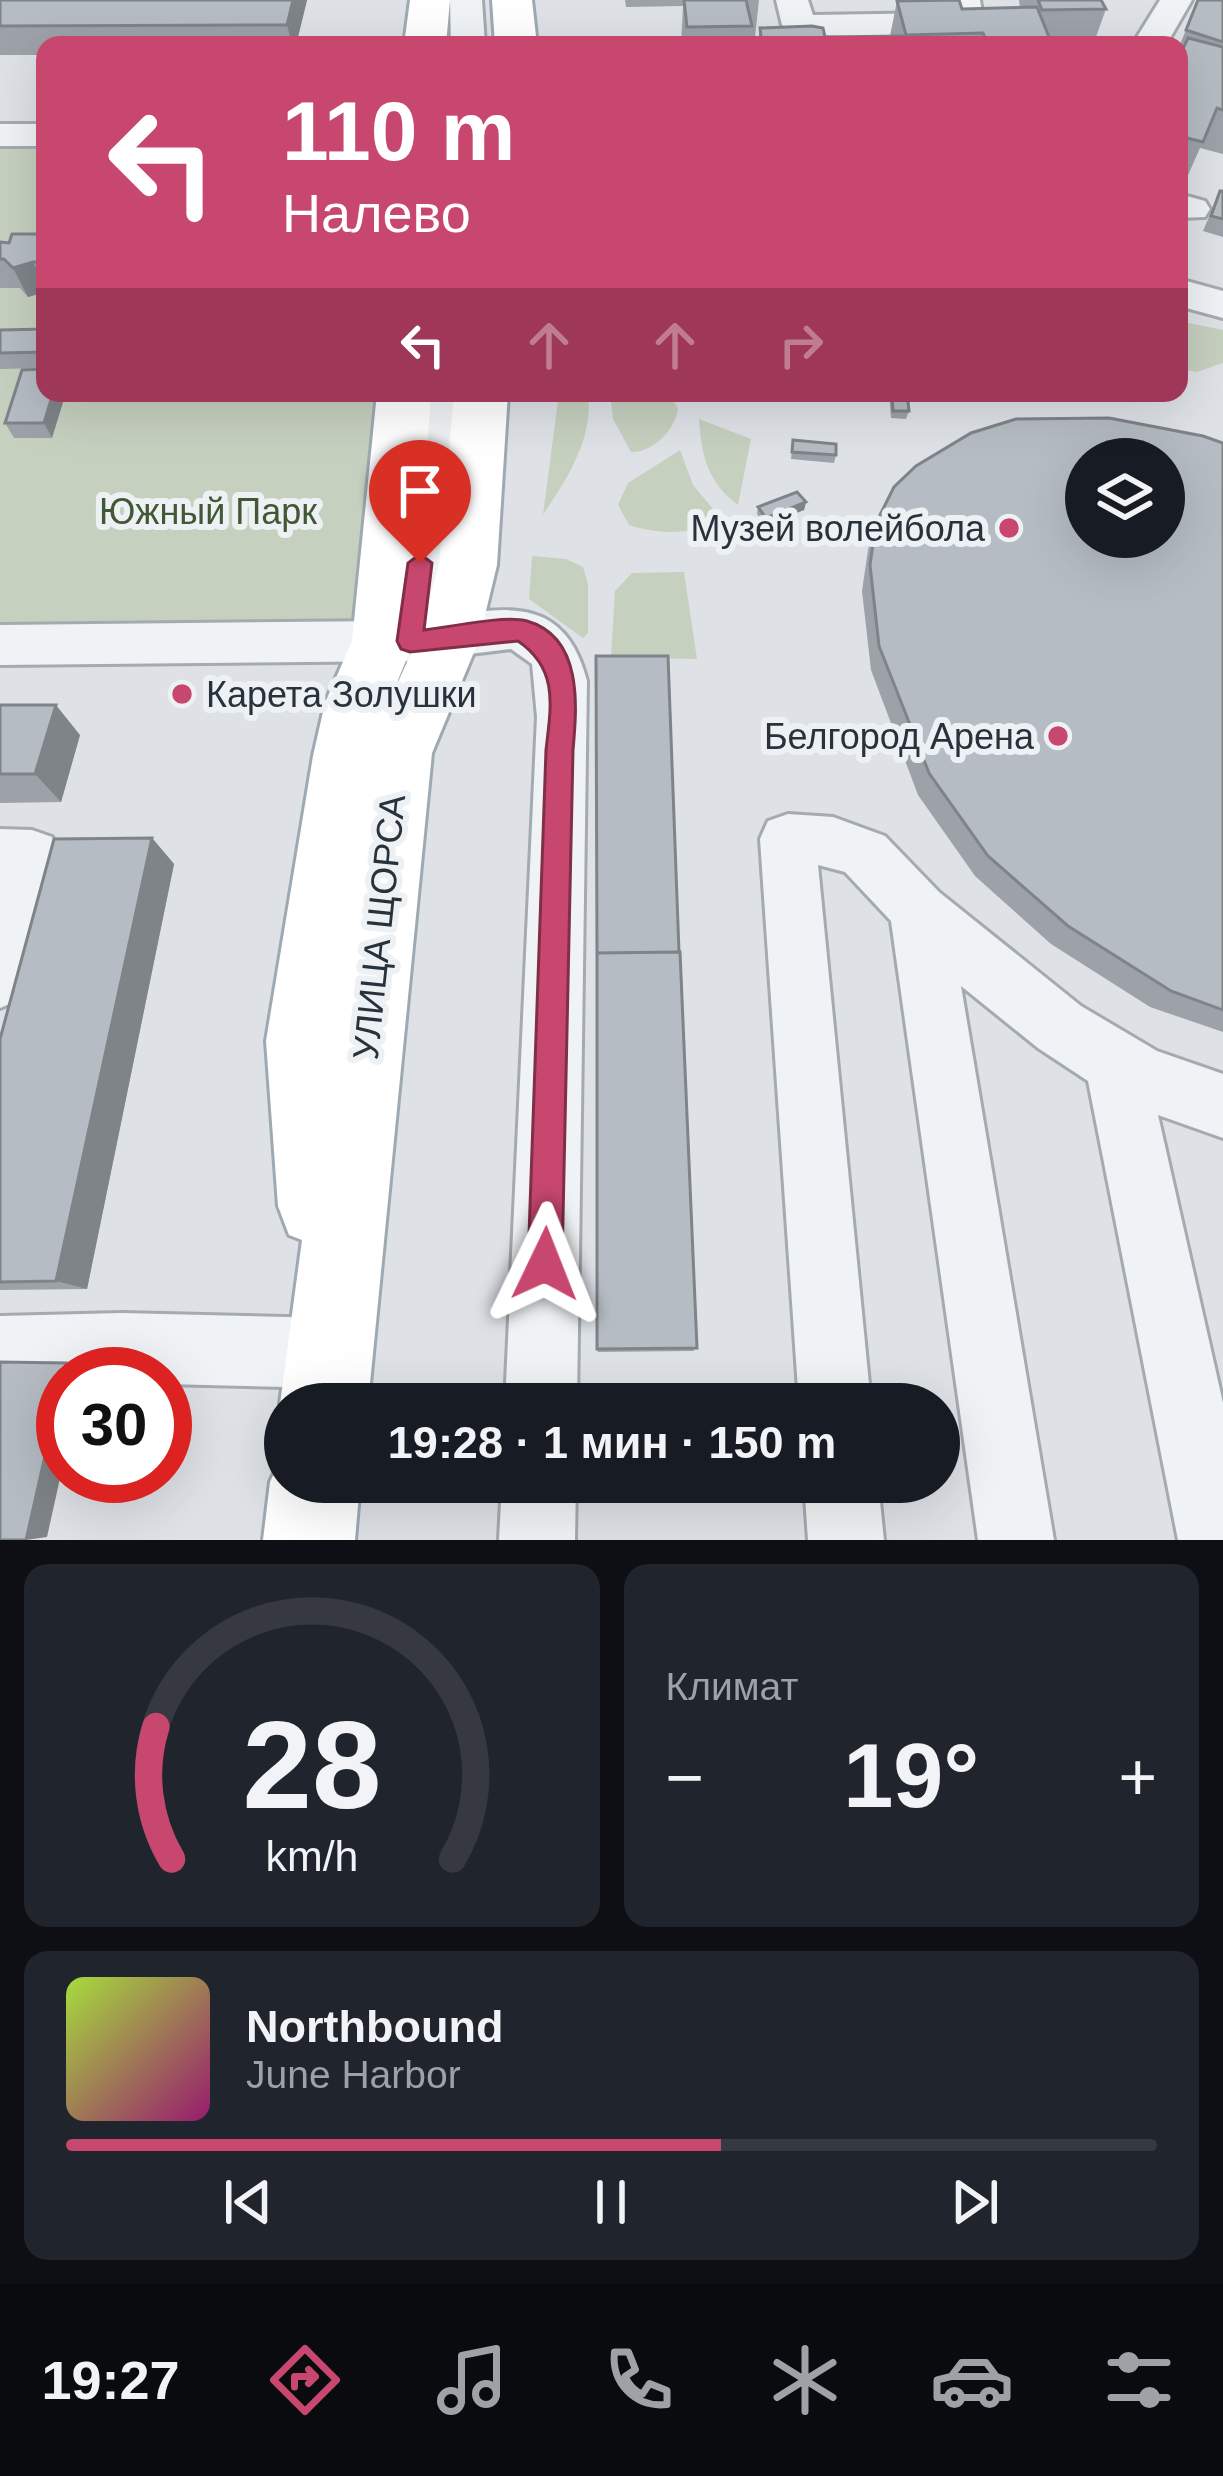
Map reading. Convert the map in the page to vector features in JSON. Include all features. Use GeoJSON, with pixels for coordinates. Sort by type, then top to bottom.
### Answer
{"type":"FeatureCollection","features":[{"type":"Feature","properties":{"kind":"main road"},"geometry":{"type":"LineString","coordinates":[[426,36],[430,0]]}},
{"type":"Feature","properties":{"kind":"main road"},"geometry":{"type":"LineString","coordinates":[[512,0],[515,36]]}},
{"type":"Feature","properties":{"kind":"main road"},"geometry":{"type":"LineString","coordinates":[[327,1378],[304,1041],[346,756],[357,703],[414,641],[468,565],[480,402]]}},
{"type":"Feature","properties":{"kind":"main road"},"geometry":{"type":"LineString","coordinates":[[414,641],[418,422]]}},
{"type":"Feature","properties":{"kind":"main road","name":"УЛИЦА ЩОРСА"},"geometry":{"type":"LineString","coordinates":[[327,1378],[414,641]]}},
{"type":"Feature","properties":{"kind":"main road"},"geometry":{"type":"LineString","coordinates":[[309,1540],[313,1503]]}},
{"type":"Feature","properties":{"kind":"street"},"geometry":{"type":"LineString","coordinates":[[466,0],[468,36]]}},
{"type":"Feature","properties":{"kind":"street"},"geometry":{"type":"LineString","coordinates":[[495,0],[496,36]]}},
{"type":"Feature","properties":{"kind":"street"},"geometry":{"type":"LineString","coordinates":[[792,0],[799,25],[946,23],[966,12],[964,0]]}},
{"type":"Feature","properties":{"kind":"street"},"geometry":{"type":"LineString","coordinates":[[1154,36],[1176,0]]}},
{"type":"Feature","properties":{"kind":"street"},"geometry":{"type":"LineString","coordinates":[[0,112],[36,113]]}},
{"type":"Feature","properties":{"kind":"street"},"geometry":{"type":"LineString","coordinates":[[0,135],[36,135]]}},
{"type":"Feature","properties":{"kind":"street"},"geometry":{"type":"LineString","coordinates":[[1188,295],[1223,305]]}},
{"type":"Feature","properties":{"kind":"street"},"geometry":{"type":"LineString","coordinates":[[0,645],[414,641],[522,630],[547,646],[566,688],[560,750],[542,1383]]}},
{"type":"Feature","properties":{"kind":"street"},"geometry":{"type":"LineString","coordinates":[[833,1383],[788,839],[835,838],[883,864],[919,911],[1028,1007],[1115,1066],[1223,1106]]}},
{"type":"Feature","properties":{"kind":"street"},"geometry":{"type":"LineString","coordinates":[[0,854],[32,855],[0,979]]}},
{"type":"Feature","properties":{"kind":"street"},"geometry":{"type":"LineString","coordinates":[[919,911],[1016,1540]]}},
{"type":"Feature","properties":{"kind":"street"},"geometry":{"type":"LineString","coordinates":[[1115,1066],[1216,1540]]}},
{"type":"Feature","properties":{"kind":"street"},"geometry":{"type":"LineString","coordinates":[[0,1351],[122,1348],[327,1378]]}},
{"type":"Feature","properties":{"kind":"street"},"geometry":{"type":"LineString","coordinates":[[537,1540],[538,1503]]}},
{"type":"Feature","properties":{"kind":"street"},"geometry":{"type":"LineString","coordinates":[[843,1503],[846,1540]]}},
{"type":"Feature","properties":{"kind":"green space","name":"Южный Парк"},"geometry":{"type":"Polygon","coordinates":[[[0,149],[36,149],[36,402],[383,402],[366,606],[353,623],[0,629],[0,149]]]}},
{"type":"Feature","properties":{"kind":"green space"},"geometry":{"type":"Polygon","coordinates":[[[1188,323],[1223,330],[1223,363],[1188,370],[1188,323]]]}},
{"type":"Feature","properties":{"kind":"green space"},"geometry":{"type":"Polygon","coordinates":[[[558,402],[589,402],[583,442],[543,515],[558,402]]]}},
{"type":"Feature","properties":{"kind":"green space"},"geometry":{"type":"Polygon","coordinates":[[[611,402],[674,402],[678,408],[668,431],[639,451],[631,452],[613,419],[611,402]]]}},
{"type":"Feature","properties":{"kind":"green space"},"geometry":{"type":"Polygon","coordinates":[[[699,419],[751,439],[738,505],[708,467],[699,419]]]}},
{"type":"Feature","properties":{"kind":"green space"},"geometry":{"type":"Polygon","coordinates":[[[680,450],[693,485],[720,517],[718,523],[674,532],[629,525],[618,505],[628,483],[680,450]]]}},
{"type":"Feature","properties":{"kind":"green space"},"geometry":{"type":"Polygon","coordinates":[[[532,556],[566,559],[583,567],[588,584],[588,633],[583,638],[529,599],[532,556]]]}},
{"type":"Feature","properties":{"kind":"green space"},"geometry":{"type":"Polygon","coordinates":[[[684,572],[697,659],[611,657],[615,591],[632,573],[684,572]]]}},
{"type":"Feature","properties":{"kind":"building"},"geometry":{"type":"Polygon","coordinates":[[[0,0],[293,0],[287,25],[0,26],[0,0]]]}},
{"type":"Feature","properties":{"kind":"building"},"geometry":{"type":"Polygon","coordinates":[[[684,0],[746,0],[752,26],[687,27],[684,0]]]}},
{"type":"Feature","properties":{"kind":"building"},"geometry":{"type":"Polygon","coordinates":[[[959,0],[962,9],[1037,7],[1049,36],[906,35],[897,1],[959,0]]]}},
{"type":"Feature","properties":{"kind":"building"},"geometry":{"type":"Polygon","coordinates":[[[1038,0],[1101,0],[1106,9],[1042,10],[1038,0]]]}},
{"type":"Feature","properties":{"kind":"building"},"geometry":{"type":"Polygon","coordinates":[[[1198,0],[1223,0],[1223,42],[1186,30],[1198,0]]]}},
{"type":"Feature","properties":{"kind":"building"},"geometry":{"type":"Polygon","coordinates":[[[812,26],[823,28],[825,36],[761,36],[760,28],[812,26]]]}},
{"type":"Feature","properties":{"kind":"building"},"geometry":{"type":"Polygon","coordinates":[[[1188,38],[1223,47],[1223,110],[1217,108],[1203,142],[1188,138],[1188,38]]]}},
{"type":"Feature","properties":{"kind":"building"},"geometry":{"type":"Polygon","coordinates":[[[1223,191],[1223,219],[1211,216],[1223,191]]]}},
{"type":"Feature","properties":{"kind":"building"},"geometry":{"type":"Polygon","coordinates":[[[12,234],[36,234],[36,262],[13,268],[0,259],[0,242],[9,243],[12,234]]]}},
{"type":"Feature","properties":{"kind":"building"},"geometry":{"type":"Polygon","coordinates":[[[36,329],[36,352],[0,353],[0,330],[36,329]]]}},
{"type":"Feature","properties":{"kind":"building"},"geometry":{"type":"Polygon","coordinates":[[[36,369],[36,402],[50,402],[44,423],[5,423],[22,370],[36,369]]]}},
{"type":"Feature","properties":{"kind":"building"},"geometry":{"type":"Polygon","coordinates":[[[892,402],[908,402],[909,411],[893,411],[892,402]]]}},
{"type":"Feature","properties":{"kind":"building","name":"Белгород Арена"},"geometry":{"type":"Polygon","coordinates":[[[1109,418],[1223,443],[1223,1010],[1171,991],[1068,926],[988,856],[929,773],[879,646],[870,565],[876,523],[894,487],[916,466],[971,433],[1016,419],[1109,418]]]}},
{"type":"Feature","properties":{"kind":"building"},"geometry":{"type":"Polygon","coordinates":[[[793,440],[836,444],[836,455],[792,452],[793,440]]]}},
{"type":"Feature","properties":{"kind":"building"},"geometry":{"type":"Polygon","coordinates":[[[797,492],[806,502],[766,518],[758,507],[797,492]]]}},
{"type":"Feature","properties":{"kind":"building"},"geometry":{"type":"Polygon","coordinates":[[[596,656],[668,656],[679,952],[597,953],[596,656]]]}},
{"type":"Feature","properties":{"kind":"building"},"geometry":{"type":"Polygon","coordinates":[[[0,705],[56,705],[35,774],[0,774],[0,705]]]}},
{"type":"Feature","properties":{"kind":"building"},"geometry":{"type":"Polygon","coordinates":[[[152,838],[56,1281],[0,1282],[0,1039],[54,839],[152,838]]]}},
{"type":"Feature","properties":{"kind":"building"},"geometry":{"type":"Polygon","coordinates":[[[680,952],[697,1348],[597,1349],[597,953],[680,952]]]}},
{"type":"Feature","properties":{"kind":"building"},"geometry":{"type":"Polygon","coordinates":[[[0,1362],[36,1363],[36,1496],[26,1540],[0,1540],[0,1362]]]}},
{"type":"Feature","properties":{"kind":"place","name":"Музей волейбола"},"geometry":{"type":"Point","coordinates":[1009,528]}},
{"type":"Feature","properties":{"kind":"place","name":"Карета Золушки"},"geometry":{"type":"Point","coordinates":[182,694]}},
{"type":"Feature","properties":{"kind":"place","name":"Белгород Арена"},"geometry":{"type":"Point","coordinates":[1058,736]}},
{"type":"Feature","properties":{"kind":"route"},"geometry":{"type":"LineString","coordinates":[[420,563],[410,641],[522,630],[547,646],[566,688],[560,750],[545,1264]]}}]}
